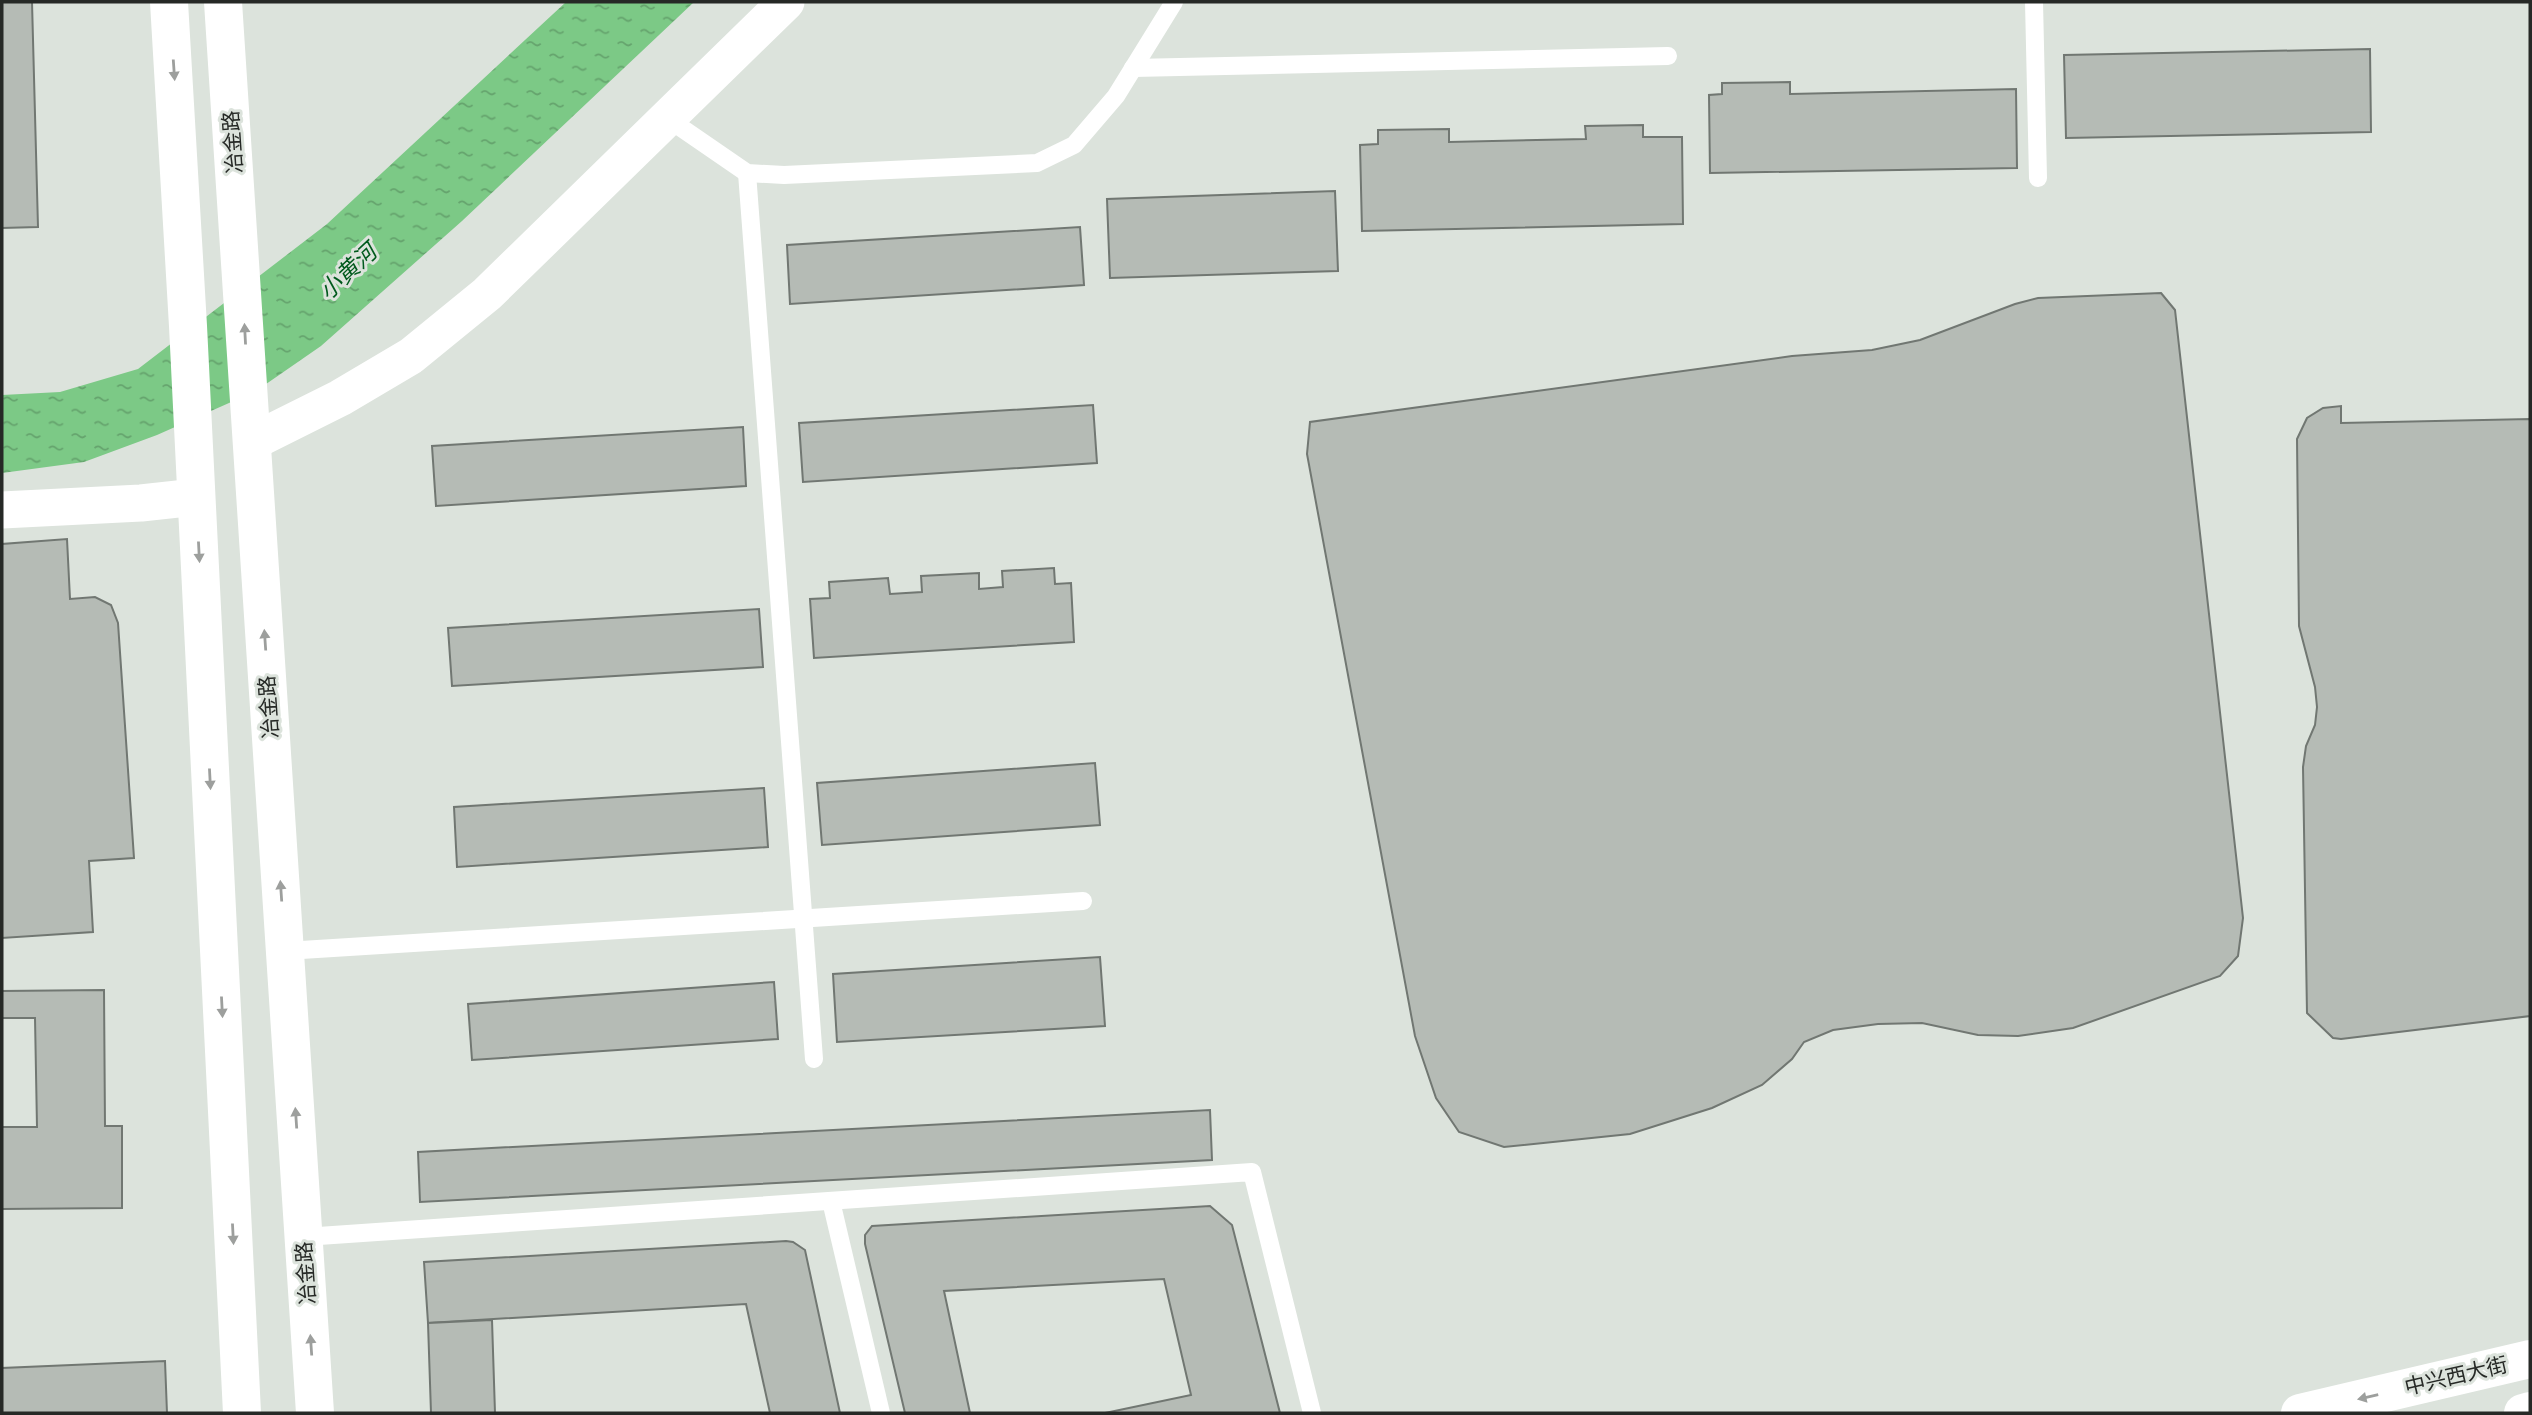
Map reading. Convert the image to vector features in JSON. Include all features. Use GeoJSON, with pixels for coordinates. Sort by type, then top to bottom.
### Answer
{"type":"FeatureCollection","features":[{"type":"Feature","properties":{"kind":"street"},"geometry":{"type":"LineString","coordinates":[[169,2],[194,435],[242,1413]]}},
{"type":"Feature","properties":{"kind":"street","name":"冶金路"},"geometry":{"type":"LineString","coordinates":[[223,2],[315,1413]]}},
{"type":"Feature","properties":{"kind":"street"},"geometry":{"type":"LineString","coordinates":[[252,442],[340,398],[411,356],[487,294],[786,2]]}},
{"type":"Feature","properties":{"kind":"street"},"geometry":{"type":"LineString","coordinates":[[2,510],[141,503],[196,497]]}},
{"type":"Feature","properties":{"kind":"street","name":"中兴西大街"},"geometry":{"type":"LineString","coordinates":[[2300,1413],[2530,1359]]}},
{"type":"Feature","properties":{"kind":"street"},"geometry":{"type":"LineString","coordinates":[[2522,1413],[2530,1411]]}},
{"type":"Feature","properties":{"kind":"lane"},"geometry":{"type":"LineString","coordinates":[[667,118],[747,173],[785,175],[1037,163],[1074,145],[1116,96],[1174,2]]}},
{"type":"Feature","properties":{"kind":"lane"},"geometry":{"type":"LineString","coordinates":[[2034,2],[2038,178]]}},
{"type":"Feature","properties":{"kind":"lane"},"geometry":{"type":"LineString","coordinates":[[1133,68],[1668,56]]}},
{"type":"Feature","properties":{"kind":"lane"},"geometry":{"type":"LineString","coordinates":[[747,173],[814,1059]]}},
{"type":"Feature","properties":{"kind":"lane"},"geometry":{"type":"LineString","coordinates":[[285,951],[1083,901]]}},
{"type":"Feature","properties":{"kind":"lane"},"geometry":{"type":"LineString","coordinates":[[304,1237],[1252,1172],[1312,1413]]}},
{"type":"Feature","properties":{"kind":"lane"},"geometry":{"type":"LineString","coordinates":[[831,1201],[881,1413]]}},
{"type":"Feature","properties":{"kind":"water","name":"小黄河"},"geometry":{"type":"Polygon","coordinates":[[[566,2],[694,2],[462,221],[321,346],[256,391],[157,435],[84,462],[2,473],[2,395],[60,392],[138,369],[327,224],[566,2]]]}},
{"type":"Feature","properties":{"kind":"building"},"geometry":{"type":"Polygon","coordinates":[[[2,2],[32,2],[38,227],[2,228],[2,2]]]}},
{"type":"Feature","properties":{"kind":"building"},"geometry":{"type":"Polygon","coordinates":[[[2370,49],[2371,132],[2066,138],[2064,55],[2370,49]]]}},
{"type":"Feature","properties":{"kind":"building"},"geometry":{"type":"Polygon","coordinates":[[[1790,82],[1790,94],[2016,89],[2017,168],[1710,173],[1709,95],[1722,94],[1722,83],[1790,82]]]}},
{"type":"Feature","properties":{"kind":"building"},"geometry":{"type":"Polygon","coordinates":[[[1643,125],[1643,137],[1682,137],[1683,224],[1362,231],[1360,145],[1378,144],[1378,130],[1449,129],[1449,142],[1586,139],[1585,126],[1643,125]]]}},
{"type":"Feature","properties":{"kind":"building"},"geometry":{"type":"Polygon","coordinates":[[[1335,191],[1338,271],[1110,278],[1107,199],[1335,191]]]}},
{"type":"Feature","properties":{"kind":"building"},"geometry":{"type":"Polygon","coordinates":[[[1080,227],[1084,285],[790,304],[787,245],[1080,227]]]}},
{"type":"Feature","properties":{"kind":"building"},"geometry":{"type":"Polygon","coordinates":[[[2161,293],[2175,310],[2243,918],[2238,956],[2220,976],[2073,1028],[2018,1036],[1978,1035],[1922,1023],[1878,1024],[1833,1030],[1804,1042],[1792,1059],[1762,1085],[1712,1108],[1630,1134],[1504,1147],[1459,1132],[1436,1098],[1415,1036],[1307,454],[1310,422],[1792,356],[1872,350],[1920,340],[2038,298],[2161,293]]]}},
{"type":"Feature","properties":{"kind":"building"},"geometry":{"type":"Polygon","coordinates":[[[1093,405],[1097,463],[803,482],[799,423],[1093,405]]]}},
{"type":"Feature","properties":{"kind":"building"},"geometry":{"type":"Polygon","coordinates":[[[2341,406],[2341,423],[2530,419],[2530,1016],[2341,1039],[2333,1038],[2307,1013],[2303,767],[2306,746],[2315,725],[2317,707],[2315,687],[2299,626],[2297,439],[2307,418],[2323,408],[2341,406]]]}},
{"type":"Feature","properties":{"kind":"building"},"geometry":{"type":"Polygon","coordinates":[[[743,427],[746,486],[436,506],[432,446],[743,427]]]}},
{"type":"Feature","properties":{"kind":"building"},"geometry":{"type":"Polygon","coordinates":[[[67,539],[70,599],[95,597],[111,605],[118,623],[134,858],[89,861],[93,932],[2,938],[2,544],[67,539]]]}},
{"type":"Feature","properties":{"kind":"building"},"geometry":{"type":"Polygon","coordinates":[[[1054,568],[1055,584],[1071,583],[1074,642],[814,658],[810,599],[830,598],[829,582],[888,578],[890,594],[922,592],[921,576],[979,573],[979,589],[1003,587],[1002,571],[1054,568]]]}},
{"type":"Feature","properties":{"kind":"building"},"geometry":{"type":"Polygon","coordinates":[[[759,609],[763,667],[452,686],[448,628],[759,609]]]}},
{"type":"Feature","properties":{"kind":"building"},"geometry":{"type":"Polygon","coordinates":[[[1095,763],[1100,825],[822,845],[817,783],[1095,763]]]}},
{"type":"Feature","properties":{"kind":"building"},"geometry":{"type":"Polygon","coordinates":[[[764,788],[768,847],[457,867],[454,807],[764,788]]]}},
{"type":"Feature","properties":{"kind":"building"},"geometry":{"type":"Polygon","coordinates":[[[1100,957],[1105,1026],[837,1042],[833,974],[1100,957]]]}},
{"type":"Feature","properties":{"kind":"building"},"geometry":{"type":"Polygon","coordinates":[[[774,982],[778,1039],[472,1060],[468,1004],[774,982]]]}},
{"type":"Feature","properties":{"kind":"building"},"geometry":{"type":"Polygon","coordinates":[[[104,990],[105,1126],[122,1126],[122,1208],[2,1209],[2,1127],[37,1127],[35,1018],[2,1018],[2,991],[104,990]]]}},
{"type":"Feature","properties":{"kind":"building"},"geometry":{"type":"Polygon","coordinates":[[[1210,1110],[1212,1160],[420,1202],[418,1152],[1210,1110]]]}},
{"type":"Feature","properties":{"kind":"building"},"geometry":{"type":"Polygon","coordinates":[[[1210,1206],[1232,1225],[1280,1413],[1105,1413],[1191,1395],[1164,1279],[944,1291],[970,1413],[905,1413],[865,1244],[865,1235],[872,1226],[1210,1206]]]}},
{"type":"Feature","properties":{"kind":"building"},"geometry":{"type":"Polygon","coordinates":[[[786,1241],[805,1250],[840,1413],[770,1413],[746,1304],[428,1323],[424,1262],[786,1241]]]}},
{"type":"Feature","properties":{"kind":"building"},"geometry":{"type":"Polygon","coordinates":[[[492,1320],[495,1413],[431,1413],[428,1323],[492,1320]]]}},
{"type":"Feature","properties":{"kind":"building"},"geometry":{"type":"Polygon","coordinates":[[[165,1361],[167,1413],[2,1413],[2,1368],[165,1361]]]}}]}
